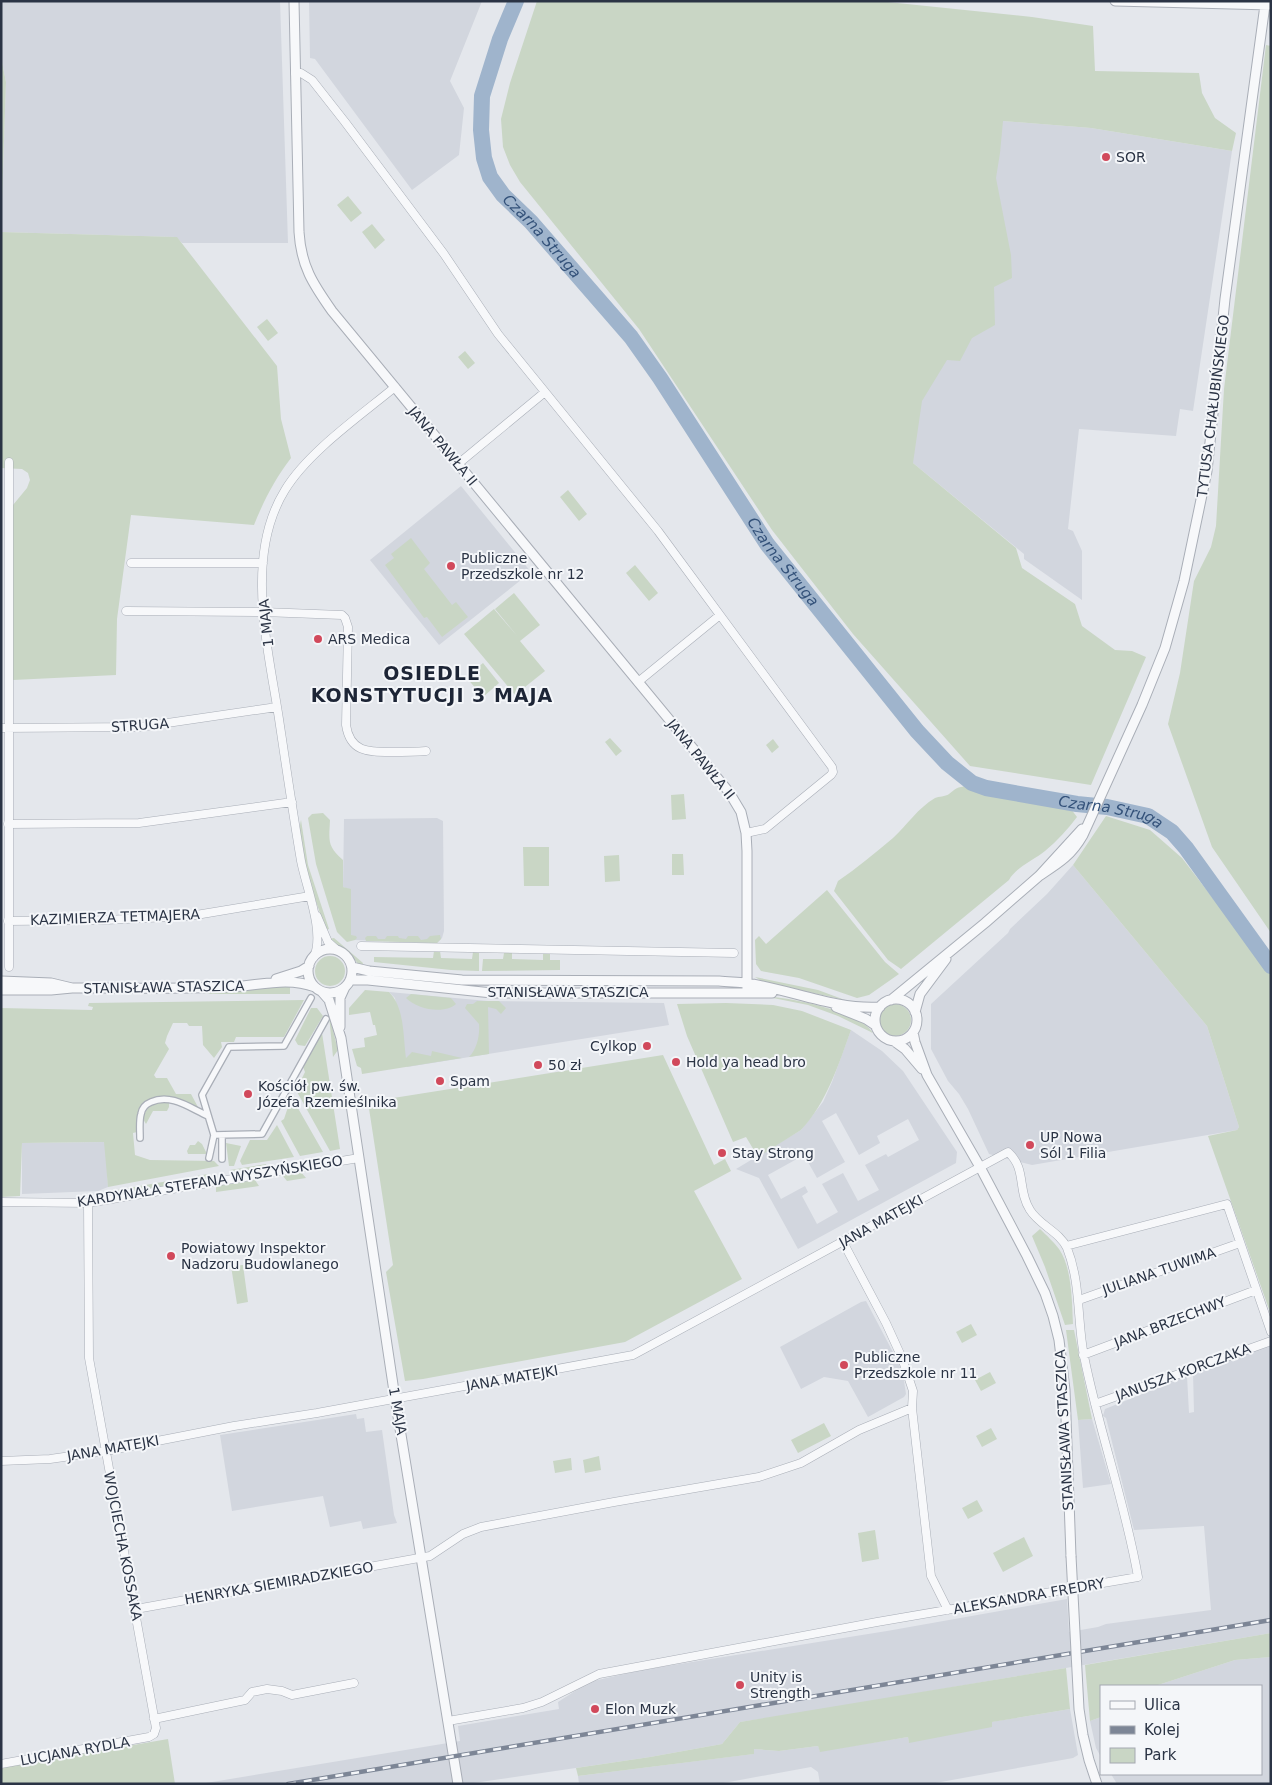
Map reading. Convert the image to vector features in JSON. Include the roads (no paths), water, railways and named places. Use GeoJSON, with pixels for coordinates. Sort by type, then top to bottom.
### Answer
{"type":"FeatureCollection","features":[{"type":"Feature","properties":{"kind":"street","name":"JANA PAWŁA II"},"geometry":{"type":"LineString","coordinates":[[294,1],[300,247],[306,270],[320,295],[332,311],[729,792],[741,812],[746,833],[747,988]]}},
{"type":"Feature","properties":{"kind":"street"},"geometry":{"type":"LineString","coordinates":[[1115,1],[1268,5]]}},
{"type":"Feature","properties":{"kind":"street","name":"TYTUSA CHAŁUBIŃSKIEGO"},"geometry":{"type":"LineString","coordinates":[[891,1000],[1039,876],[1064,860],[1076,848],[1142,705],[1169,637],[1184,581],[1207,471],[1225,299],[1268,5]]}},
{"type":"Feature","properties":{"kind":"street"},"geometry":{"type":"LineString","coordinates":[[295,73],[302,73],[312,80],[345,122],[444,254],[494,327],[658,531],[833,770],[831,775],[765,829],[746,833]]}},
{"type":"Feature","properties":{"kind":"street","name":"1 MAJA"},"geometry":{"type":"LineString","coordinates":[[337,950],[328,942],[313,907],[302,864],[264,612],[263,563],[271,518],[283,492],[293,477],[314,455],[395,387]]}},
{"type":"Feature","properties":{"kind":"street"},"geometry":{"type":"LineString","coordinates":[[458,464],[545,392]]}},
{"type":"Feature","properties":{"kind":"street"},"geometry":{"type":"LineString","coordinates":[[8,967],[5,612],[9,462]]}},
{"type":"Feature","properties":{"kind":"street"},"geometry":{"type":"LineString","coordinates":[[131,563],[263,563]]}},
{"type":"Feature","properties":{"kind":"street"},"geometry":{"type":"LineString","coordinates":[[126,611],[337,614],[345,618],[348,627],[346,724],[350,738],[365,751],[426,752]]}},
{"type":"Feature","properties":{"kind":"street"},"geometry":{"type":"LineString","coordinates":[[638,682],[720,615]]}},
{"type":"Feature","properties":{"kind":"street","name":"STRUGA"},"geometry":{"type":"LineString","coordinates":[[5,728],[140,728],[277,707]]}},
{"type":"Feature","properties":{"kind":"street"},"geometry":{"type":"LineString","coordinates":[[8,824],[139,823],[292,802]]}},
{"type":"Feature","properties":{"kind":"street","name":"KAZIMIERZA TETMAJERA"},"geometry":{"type":"LineString","coordinates":[[8,921],[173,917],[310,896]]}},
{"type":"Feature","properties":{"kind":"street","name":"1 MAJA"},"geometry":{"type":"LineString","coordinates":[[313,907],[318,946],[314,957]]}},
{"type":"Feature","properties":{"kind":"street"},"geometry":{"type":"LineString","coordinates":[[361,946],[734,953]]}},
{"type":"Feature","properties":{"kind":"street"},"geometry":{"type":"LineString","coordinates":[[266,982],[301,971],[309,966],[314,957],[324,950],[337,950],[347,957],[352,967],[348,984],[334,993],[318,989],[309,978],[309,966]]}},
{"type":"Feature","properties":{"kind":"street","name":"TYTUSA CHAŁUBIŃSKIEGO"},"geometry":{"type":"LineString","coordinates":[[915,1012],[920,994],[952,950]]}},
{"type":"Feature","properties":{"kind":"street","name":"STANISŁAWA STASZICA"},"geometry":{"type":"LineString","coordinates":[[352,967],[369,971],[462,980],[719,981],[825,1002],[868,1008],[880,1007]]}},
{"type":"Feature","properties":{"kind":"street","name":"STANISŁAWA STASZICA"},"geometry":{"type":"LineString","coordinates":[[348,984],[368,980],[492,993],[747,988]]}},
{"type":"Feature","properties":{"kind":"street","name":"STANISŁAWA STASZICA"},"geometry":{"type":"LineString","coordinates":[[1,981],[51,983],[72,988]]}},
{"type":"Feature","properties":{"kind":"street","name":"STANISŁAWA STASZICA"},"geometry":{"type":"LineString","coordinates":[[1,990],[231,987],[266,982],[304,983],[318,989]]}},
{"type":"Feature","properties":{"kind":"street","name":"1 MAJA"},"geometry":{"type":"LineString","coordinates":[[348,984],[340,998],[341,1038],[395,1398],[458,1784]]}},
{"type":"Feature","properties":{"kind":"street","name":"1 MAJA"},"geometry":{"type":"LineString","coordinates":[[318,989],[329,1000],[341,1038]]}},
{"type":"Feature","properties":{"kind":"street"},"geometry":{"type":"LineString","coordinates":[[209,1158],[214,1135],[202,1095],[229,1047],[284,1046],[311,998]]}},
{"type":"Feature","properties":{"kind":"street"},"geometry":{"type":"LineString","coordinates":[[891,1000],[903,1001],[909,1004],[915,1012],[916,1022],[913,1032],[906,1038],[894,1041],[882,1036],[875,1025],[876,1012],[891,1000]]}},
{"type":"Feature","properties":{"kind":"street","name":"STANISŁAWA STASZICA"},"geometry":{"type":"LineString","coordinates":[[825,1002],[866,1019],[875,1025]]}},
{"type":"Feature","properties":{"kind":"street"},"geometry":{"type":"LineString","coordinates":[[214,1135],[262,1134],[326,1019]]}},
{"type":"Feature","properties":{"kind":"street","name":"STANISŁAWA STASZICA"},"geometry":{"type":"LineString","coordinates":[[913,1032],[927,1075],[980,1167],[1036,1273],[1053,1316],[1059,1340],[1064,1390],[1079,1709],[1085,1744],[1097,1784]]}},
{"type":"Feature","properties":{"kind":"street","name":"STANISŁAWA STASZICA"},"geometry":{"type":"LineString","coordinates":[[894,1041],[905,1049],[927,1075]]}},
{"type":"Feature","properties":{"kind":"street"},"geometry":{"type":"LineString","coordinates":[[140,1138],[141,1114],[146,1105],[153,1101],[162,1099],[174,1100],[208,1116]]}},
{"type":"Feature","properties":{"kind":"street"},"geometry":{"type":"LineString","coordinates":[[222,1135],[222,1159]]}},
{"type":"Feature","properties":{"kind":"street"},"geometry":{"type":"LineString","coordinates":[[980,1167],[1008,1152],[1016,1159],[1019,1165],[1022,1193],[1030,1210],[1066,1246],[1227,1204],[1271,1332]]}},
{"type":"Feature","properties":{"kind":"street","name":"KARDYNAŁA STEFANA WYSZYŃSKIEGO"},"geometry":{"type":"LineString","coordinates":[[1,1202],[88,1203],[360,1158]]}},
{"type":"Feature","properties":{"kind":"street","name":"JANA MATEJKI"},"geometry":{"type":"LineString","coordinates":[[1,1461],[50,1459],[106,1451],[234,1426],[317,1413],[633,1355],[980,1167]]}},
{"type":"Feature","properties":{"kind":"street","name":"WOJCIECHA KOSSAKA"},"geometry":{"type":"LineString","coordinates":[[88,1203],[89,1358],[156,1728],[154,1734],[148,1737]]}},
{"type":"Feature","properties":{"kind":"street"},"geometry":{"type":"LineString","coordinates":[[843,1242],[886,1323],[902,1358],[913,1391],[912,1408],[931,1576],[948,1610]]}},
{"type":"Feature","properties":{"kind":"street","name":"JULIANA TUWIMA"},"geometry":{"type":"LineString","coordinates":[[1079,1300],[1240,1243]]}},
{"type":"Feature","properties":{"kind":"street","name":"ALEKSANDRA FREDRY"},"geometry":{"type":"LineString","coordinates":[[448,1721],[523,1708],[542,1702],[600,1674],[1138,1577],[1132,1542],[1083,1355],[1079,1300],[1066,1246]]}},
{"type":"Feature","properties":{"kind":"street","name":"JANA BRZECHWY"},"geometry":{"type":"LineString","coordinates":[[1083,1355],[1256,1290]]}},
{"type":"Feature","properties":{"kind":"street","name":"JANUSZA KORCZAKA"},"geometry":{"type":"LineString","coordinates":[[1096,1404],[1271,1340]]}},
{"type":"Feature","properties":{"kind":"street","name":"HENRYKA SIEMIRADZKIEGO"},"geometry":{"type":"LineString","coordinates":[[136,1610],[422,1557],[435,1553],[463,1534],[481,1527],[767,1475],[801,1463],[859,1430],[912,1408]]}},
{"type":"Feature","properties":{"kind":"street"},"geometry":{"type":"LineString","coordinates":[[154,1719],[245,1700],[252,1692],[260,1690],[282,1691],[292,1695],[354,1683]]}},
{"type":"Feature","properties":{"kind":"street","name":"LUCJANA RYDLA"},"geometry":{"type":"LineString","coordinates":[[1,1764],[148,1737]]}},
{"type":"Feature","properties":{"kind":"waterway","name":"Czarna Struga"},"geometry":{"type":"LineString","coordinates":[[516,1],[500,39],[482,96],[481,130],[484,158],[490,177],[503,195],[531,222],[631,337],[660,378],[767,544],[917,731],[947,763],[972,783],[986,788],[1077,804],[1107,807],[1148,816],[1172,832],[1186,848],[1271,966]]}},
{"type":"Feature","properties":{"kind":"railway"},"geometry":{"type":"LineString","coordinates":[[288,1784],[1271,1620]]}},
{"type":"Feature","properties":{"kind":"place","name":"SOR"},"geometry":{"type":"Point","coordinates":[1106,157]}},
{"type":"Feature","properties":{"kind":"place","name":"Publiczne Przedszkole nr 12"},"geometry":{"type":"Point","coordinates":[451,566]}},
{"type":"Feature","properties":{"kind":"place","name":"ARS Medica"},"geometry":{"type":"Point","coordinates":[318,639]}},
{"type":"Feature","properties":{"kind":"place","name":"Cylkop"},"geometry":{"type":"Point","coordinates":[647,1046]}},
{"type":"Feature","properties":{"kind":"place","name":"Hold ya head bro"},"geometry":{"type":"Point","coordinates":[676,1062]}},
{"type":"Feature","properties":{"kind":"place","name":"50 zł"},"geometry":{"type":"Point","coordinates":[538,1065]}},
{"type":"Feature","properties":{"kind":"place","name":"Spam"},"geometry":{"type":"Point","coordinates":[440,1081]}},
{"type":"Feature","properties":{"kind":"place","name":"Kościół pw. św. Józefa Rzemieślnika"},"geometry":{"type":"Point","coordinates":[248,1094]}},
{"type":"Feature","properties":{"kind":"place","name":"UP Nowa Sól 1 Filia"},"geometry":{"type":"Point","coordinates":[1030,1145]}},
{"type":"Feature","properties":{"kind":"place","name":"Stay Strong"},"geometry":{"type":"Point","coordinates":[722,1153]}},
{"type":"Feature","properties":{"kind":"place","name":"Powiatowy Inspektor Nadzoru Budowlanego"},"geometry":{"type":"Point","coordinates":[171,1256]}},
{"type":"Feature","properties":{"kind":"place","name":"Publiczne Przedszkole nr 11"},"geometry":{"type":"Point","coordinates":[844,1365]}},
{"type":"Feature","properties":{"kind":"place","name":"Unity is Strength"},"geometry":{"type":"Point","coordinates":[740,1685]}},
{"type":"Feature","properties":{"kind":"place","name":"Elon Muzk"},"geometry":{"type":"Point","coordinates":[595,1709]}},
{"type":"Feature","properties":{"kind":"district","name":"OSIEDLE KONSTYTUCJI 3 MAJA"},"geometry":{"type":"Point","coordinates":[432,684]}}]}
